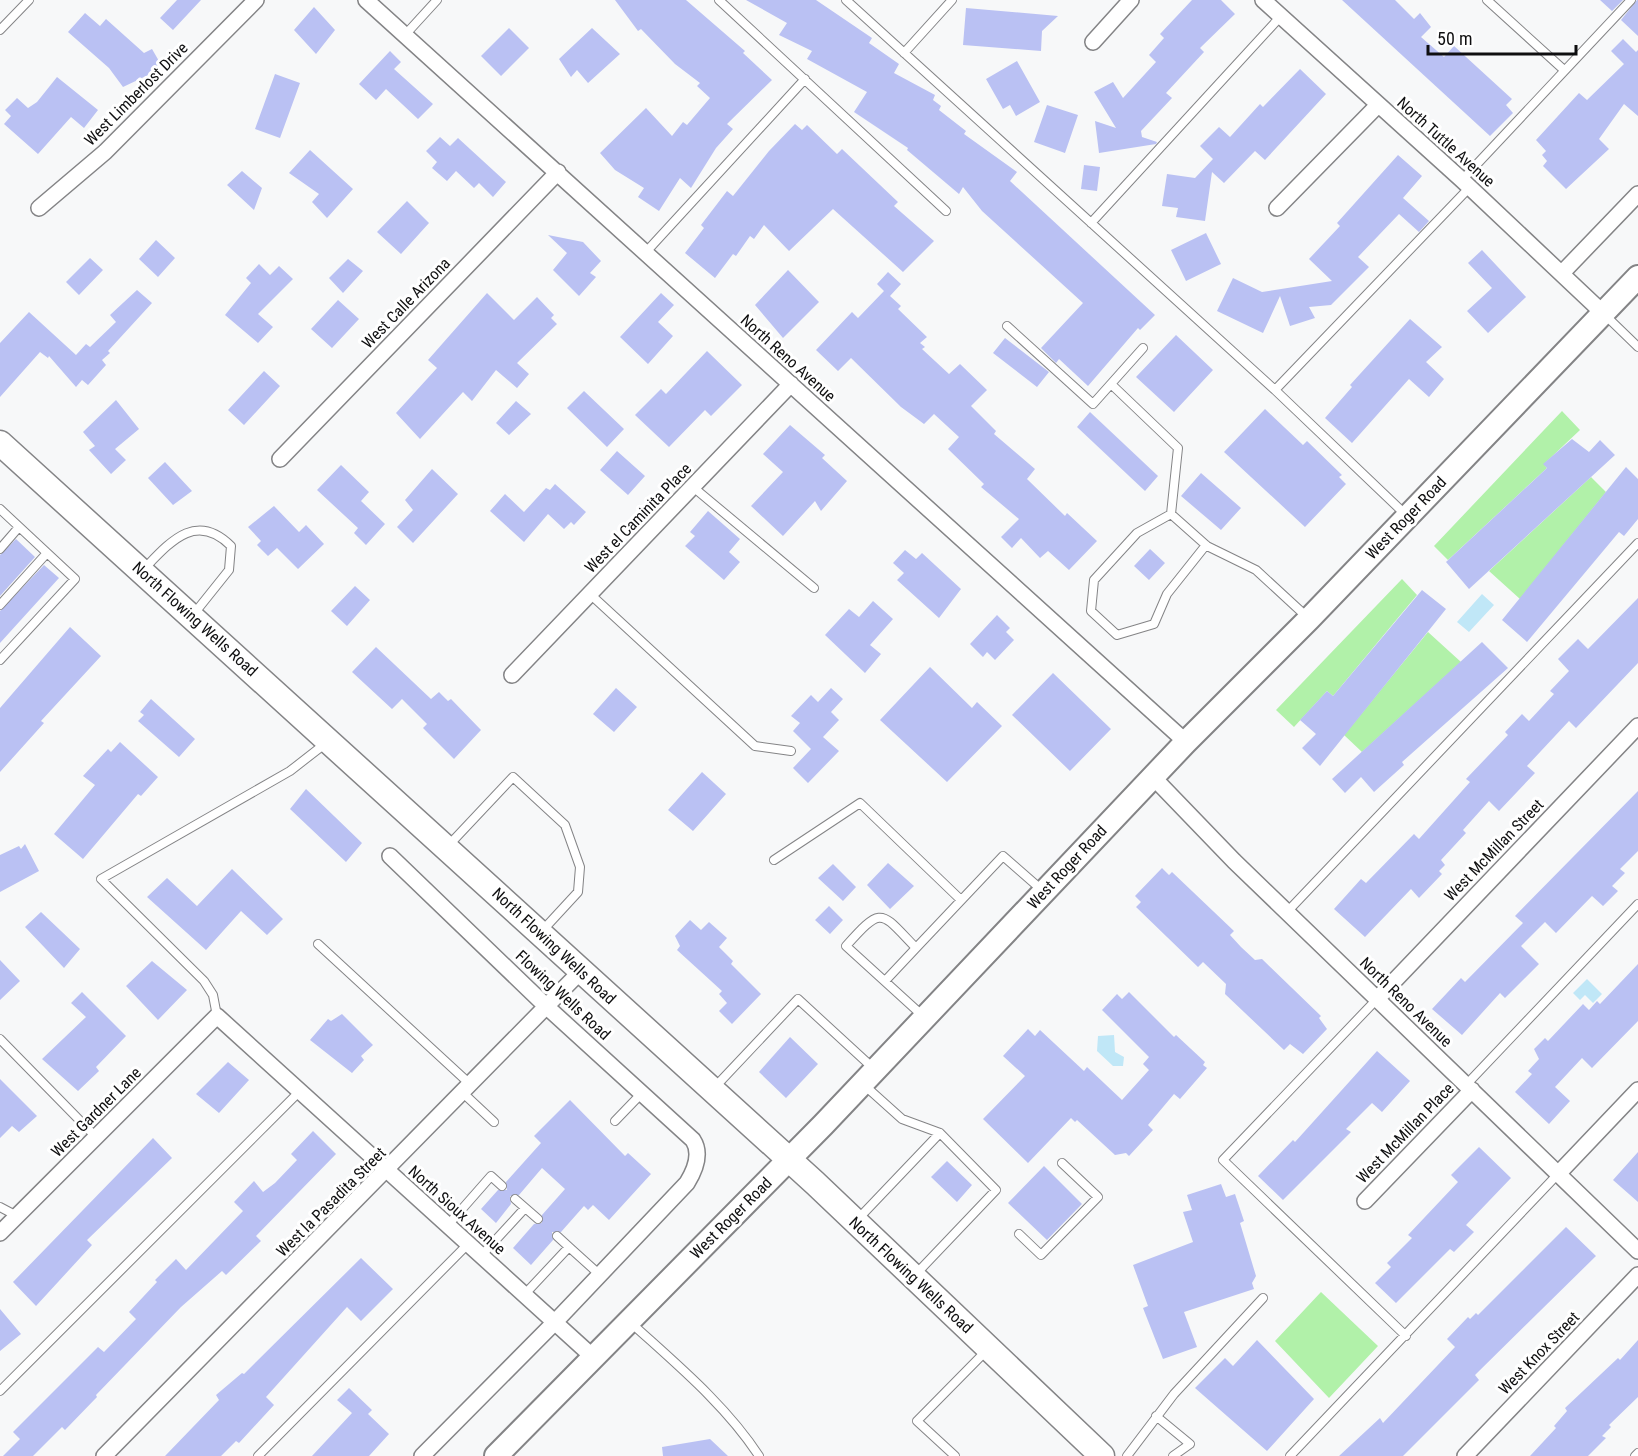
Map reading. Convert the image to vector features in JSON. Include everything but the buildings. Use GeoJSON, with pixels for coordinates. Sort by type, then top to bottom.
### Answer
{"type":"FeatureCollection","features":[{"type":"Feature","properties":{"kind":"main road","name":"North Flowing Wells Road"},"geometry":{"type":"LineString","coordinates":[[0,442],[788,1159],[1102,1456]]}},
{"type":"Feature","properties":{"kind":"street","name":"West Limberlost Drive"},"geometry":{"type":"LineString","coordinates":[[39,208],[105,152],[255,0]]}},
{"type":"Feature","properties":{"kind":"street","name":"North Reno Avenue"},"geometry":{"type":"LineString","coordinates":[[366,0],[1186,742]]}},
{"type":"Feature","properties":{"kind":"street"},"geometry":{"type":"LineString","coordinates":[[1093,42],[1131,0]]}},
{"type":"Feature","properties":{"kind":"street","name":"North Tuttle Avenue"},"geometry":{"type":"LineString","coordinates":[[1263,0],[1466,183],[1603,313]]}},
{"type":"Feature","properties":{"kind":"street"},"geometry":{"type":"LineString","coordinates":[[1277,208],[1377,105]]}},
{"type":"Feature","properties":{"kind":"street","name":"West Calle Arizona"},"geometry":{"type":"LineString","coordinates":[[280,459],[558,172]]}},
{"type":"Feature","properties":{"kind":"street"},"geometry":{"type":"LineString","coordinates":[[1562,273],[1638,194]]}},
{"type":"Feature","properties":{"kind":"street","name":"West Roger Road"},"geometry":{"type":"LineString","coordinates":[[496,1456],[868,1077],[1186,742],[1309,619],[1638,277]]}},
{"type":"Feature","properties":{"kind":"street","name":"West el Caminita Place"},"geometry":{"type":"LineString","coordinates":[[512,675],[790,384]]}},
{"type":"Feature","properties":{"kind":"street","name":"West McMillan Street"},"geometry":{"type":"LineString","coordinates":[[1377,999],[1638,726]]}},
{"type":"Feature","properties":{"kind":"street","name":"North Reno Avenue"},"geometry":{"type":"LineString","coordinates":[[1153,777],[1287,912],[1638,1251]]}},
{"type":"Feature","properties":{"kind":"street","name":"Flowing Wells Road"},"geometry":{"type":"LineString","coordinates":[[390,856],[547,1006],[693,1140],[696,1146],[696,1167],[687,1183],[600,1275]]}},
{"type":"Feature","properties":{"kind":"street","name":"West la Pasadita Street"},"geometry":{"type":"LineString","coordinates":[[104,1456],[387,1171],[581,971]]}},
{"type":"Feature","properties":{"kind":"street","name":"North Sioux Avenue"},"geometry":{"type":"LineString","coordinates":[[217,1016],[593,1357]]}},
{"type":"Feature","properties":{"kind":"street","name":"West Gardner Lane"},"geometry":{"type":"LineString","coordinates":[[0,1233],[217,1016]]}},
{"type":"Feature","properties":{"kind":"street","name":"West McMillan Place"},"geometry":{"type":"LineString","coordinates":[[1365,1200],[1469,1088]]}},
{"type":"Feature","properties":{"kind":"street"},"geometry":{"type":"LineString","coordinates":[[1558,1174],[1638,1090]]}},
{"type":"Feature","properties":{"kind":"street"},"geometry":{"type":"LineString","coordinates":[[422,1456],[600,1275]]}},
{"type":"Feature","properties":{"kind":"street","name":"West Knox Street"},"geometry":{"type":"LineString","coordinates":[[1465,1456],[1638,1275]]}},
{"type":"Feature","properties":{"kind":"lane"},"geometry":{"type":"LineString","coordinates":[[0,30],[29,0]]}},
{"type":"Feature","properties":{"kind":"lane"},"geometry":{"type":"LineString","coordinates":[[405,34],[438,0]]}},
{"type":"Feature","properties":{"kind":"lane"},"geometry":{"type":"LineString","coordinates":[[719,0],[946,211]]}},
{"type":"Feature","properties":{"kind":"lane"},"geometry":{"type":"LineString","coordinates":[[846,0],[1275,390],[1407,516]]}},
{"type":"Feature","properties":{"kind":"lane"},"geometry":{"type":"LineString","coordinates":[[904,53],[952,0]]}},
{"type":"Feature","properties":{"kind":"lane"},"geometry":{"type":"LineString","coordinates":[[1487,0],[1564,70]]}},
{"type":"Feature","properties":{"kind":"lane"},"geometry":{"type":"LineString","coordinates":[[1275,390],[1466,183],[1564,70],[1631,0]]}},
{"type":"Feature","properties":{"kind":"lane"},"geometry":{"type":"LineString","coordinates":[[1091,223],[1281,16]]}},
{"type":"Feature","properties":{"kind":"lane"},"geometry":{"type":"LineString","coordinates":[[646,252],[805,79]]}},
{"type":"Feature","properties":{"kind":"lane"},"geometry":{"type":"LineString","coordinates":[[1603,313],[1638,347]]}},
{"type":"Feature","properties":{"kind":"lane"},"geometry":{"type":"LineString","coordinates":[[1007,326],[1093,404],[1143,348]]}},
{"type":"Feature","properties":{"kind":"lane"},"geometry":{"type":"LineString","coordinates":[[1112,384],[1178,448],[1171,514]]}},
{"type":"Feature","properties":{"kind":"lane"},"geometry":{"type":"LineString","coordinates":[[693,487],[814,588]]}},
{"type":"Feature","properties":{"kind":"lane"},"geometry":{"type":"LineString","coordinates":[[0,509],[75,579],[0,660]]}},
{"type":"Feature","properties":{"kind":"lane"},"geometry":{"type":"LineString","coordinates":[[1171,514],[1206,545],[1256,570],[1309,619]]}},
{"type":"Feature","properties":{"kind":"lane"},"geometry":{"type":"LineString","coordinates":[[1171,514],[1137,533],[1094,580],[1090,610],[1117,635],[1154,624],[1167,594],[1206,545]]}},
{"type":"Feature","properties":{"kind":"lane"},"geometry":{"type":"LineString","coordinates":[[0,549],[19,527]]}},
{"type":"Feature","properties":{"kind":"lane"},"geometry":{"type":"LineString","coordinates":[[142,570],[174,538],[198,530],[218,533],[231,546],[229,570],[192,616]]}},
{"type":"Feature","properties":{"kind":"lane"},"geometry":{"type":"LineString","coordinates":[[1287,912],[1638,543]]}},
{"type":"Feature","properties":{"kind":"lane"},"geometry":{"type":"LineString","coordinates":[[0,605],[47,553]]}},
{"type":"Feature","properties":{"kind":"lane"},"geometry":{"type":"LineString","coordinates":[[590,594],[755,746],[791,751]]}},
{"type":"Feature","properties":{"kind":"lane"},"geometry":{"type":"LineString","coordinates":[[217,1016],[213,995],[204,981],[101,879],[290,771],[328,740]]}},
{"type":"Feature","properties":{"kind":"lane"},"geometry":{"type":"LineString","coordinates":[[447,848],[513,777],[522,785],[565,825],[580,867],[578,892],[540,933]]}},
{"type":"Feature","properties":{"kind":"lane"},"geometry":{"type":"LineString","coordinates":[[774,860],[860,803],[961,900]]}},
{"type":"Feature","properties":{"kind":"lane"},"geometry":{"type":"LineString","coordinates":[[885,981],[1003,856],[1044,893]]}},
{"type":"Feature","properties":{"kind":"lane"},"geometry":{"type":"LineString","coordinates":[[1469,1088],[1638,904]]}},
{"type":"Feature","properties":{"kind":"lane"},"geometry":{"type":"LineString","coordinates":[[916,948],[886,917],[877,916],[868,921],[846,946],[925,1018]]}},
{"type":"Feature","properties":{"kind":"lane"},"geometry":{"type":"LineString","coordinates":[[318,944],[467,1089],[494,1122]]}},
{"type":"Feature","properties":{"kind":"lane"},"geometry":{"type":"LineString","coordinates":[[712,1090],[798,999],[903,1119],[939,1134],[996,1190],[913,1277]]}},
{"type":"Feature","properties":{"kind":"lane"},"geometry":{"type":"LineString","coordinates":[[1377,999],[1223,1160],[1406,1336]]}},
{"type":"Feature","properties":{"kind":"lane"},"geometry":{"type":"LineString","coordinates":[[0,1039],[96,1137]]}},
{"type":"Feature","properties":{"kind":"lane"},"geometry":{"type":"LineString","coordinates":[[0,1391],[300,1091]]}},
{"type":"Feature","properties":{"kind":"lane"},"geometry":{"type":"LineString","coordinates":[[615,1121],[642,1093]]}},
{"type":"Feature","properties":{"kind":"lane"},"geometry":{"type":"LineString","coordinates":[[855,1222],[939,1134]]}},
{"type":"Feature","properties":{"kind":"lane"},"geometry":{"type":"LineString","coordinates":[[1019,1234],[1041,1255],[1098,1197],[1062,1162]]}},
{"type":"Feature","properties":{"kind":"lane"},"geometry":{"type":"LineString","coordinates":[[1290,1456],[1558,1174]]}},
{"type":"Feature","properties":{"kind":"lane"},"geometry":{"type":"LineString","coordinates":[[448,1225],[491,1176],[501,1186]]}},
{"type":"Feature","properties":{"kind":"lane"},"geometry":{"type":"LineString","coordinates":[[515,1199],[538,1219]]}},
{"type":"Feature","properties":{"kind":"lane"},"geometry":{"type":"LineString","coordinates":[[0,1207],[17,1216]]}},
{"type":"Feature","properties":{"kind":"lane"},"geometry":{"type":"LineString","coordinates":[[481,1256],[525,1208]]}},
{"type":"Feature","properties":{"kind":"lane"},"geometry":{"type":"LineString","coordinates":[[557,1236],[600,1275]]}},
{"type":"Feature","properties":{"kind":"lane"},"geometry":{"type":"LineString","coordinates":[[258,1456],[468,1244]]}},
{"type":"Feature","properties":{"kind":"lane"},"geometry":{"type":"LineString","coordinates":[[524,1295],[569,1246]]}},
{"type":"Feature","properties":{"kind":"lane"},"geometry":{"type":"LineString","coordinates":[[1127,1456],[1156,1416],[1263,1298]]}},
{"type":"Feature","properties":{"kind":"lane"},"geometry":{"type":"LineString","coordinates":[[629,1321],[699,1387],[749,1440],[759,1456]]}},
{"type":"Feature","properties":{"kind":"lane"},"geometry":{"type":"LineString","coordinates":[[955,1456],[917,1421],[988,1348]]}},
{"type":"Feature","properties":{"kind":"lane"},"geometry":{"type":"LineString","coordinates":[[1156,1416],[1190,1444],[1173,1456]]}},
{"type":"Feature","properties":{"kind":"lane"},"geometry":{"type":"LineString","coordinates":[[1635,1456],[1638,1453]]}},
{"type":"Feature","properties":{"kind":"green space"},"geometry":{"type":"Polygon","coordinates":[[[1562,411],[1580,430],[1544,464],[1547,468],[1448,560],[1434,546],[1562,411]]]}},
{"type":"Feature","properties":{"kind":"green space"},"geometry":{"type":"Polygon","coordinates":[[[1591,477],[1606,492],[1520,599],[1489,571],[1591,477]]]}},
{"type":"Feature","properties":{"kind":"green space"},"geometry":{"type":"Polygon","coordinates":[[[1402,579],[1417,595],[1333,696],[1327,691],[1294,727],[1276,710],[1402,579]]]}},
{"type":"Feature","properties":{"kind":"green space"},"geometry":{"type":"Polygon","coordinates":[[[1428,632],[1461,662],[1362,752],[1344,735],[1428,632]]]}},
{"type":"Feature","properties":{"kind":"green space"},"geometry":{"type":"Polygon","coordinates":[[[1321,1292],[1378,1346],[1329,1398],[1275,1341],[1321,1292]]]}},
{"type":"Feature","properties":{"kind":"water"},"geometry":{"type":"Polygon","coordinates":[[[1482,594],[1494,605],[1469,632],[1457,622],[1482,594]]]}},
{"type":"Feature","properties":{"kind":"water"},"geometry":{"type":"Polygon","coordinates":[[[1587,979],[1602,994],[1593,1003],[1585,995],[1580,1000],[1573,993],[1587,979]]]}},
{"type":"Feature","properties":{"kind":"water"},"geometry":{"type":"Polygon","coordinates":[[[1114,1035],[1115,1052],[1124,1057],[1123,1066],[1113,1066],[1097,1051],[1098,1036],[1114,1035]]]}}]}
